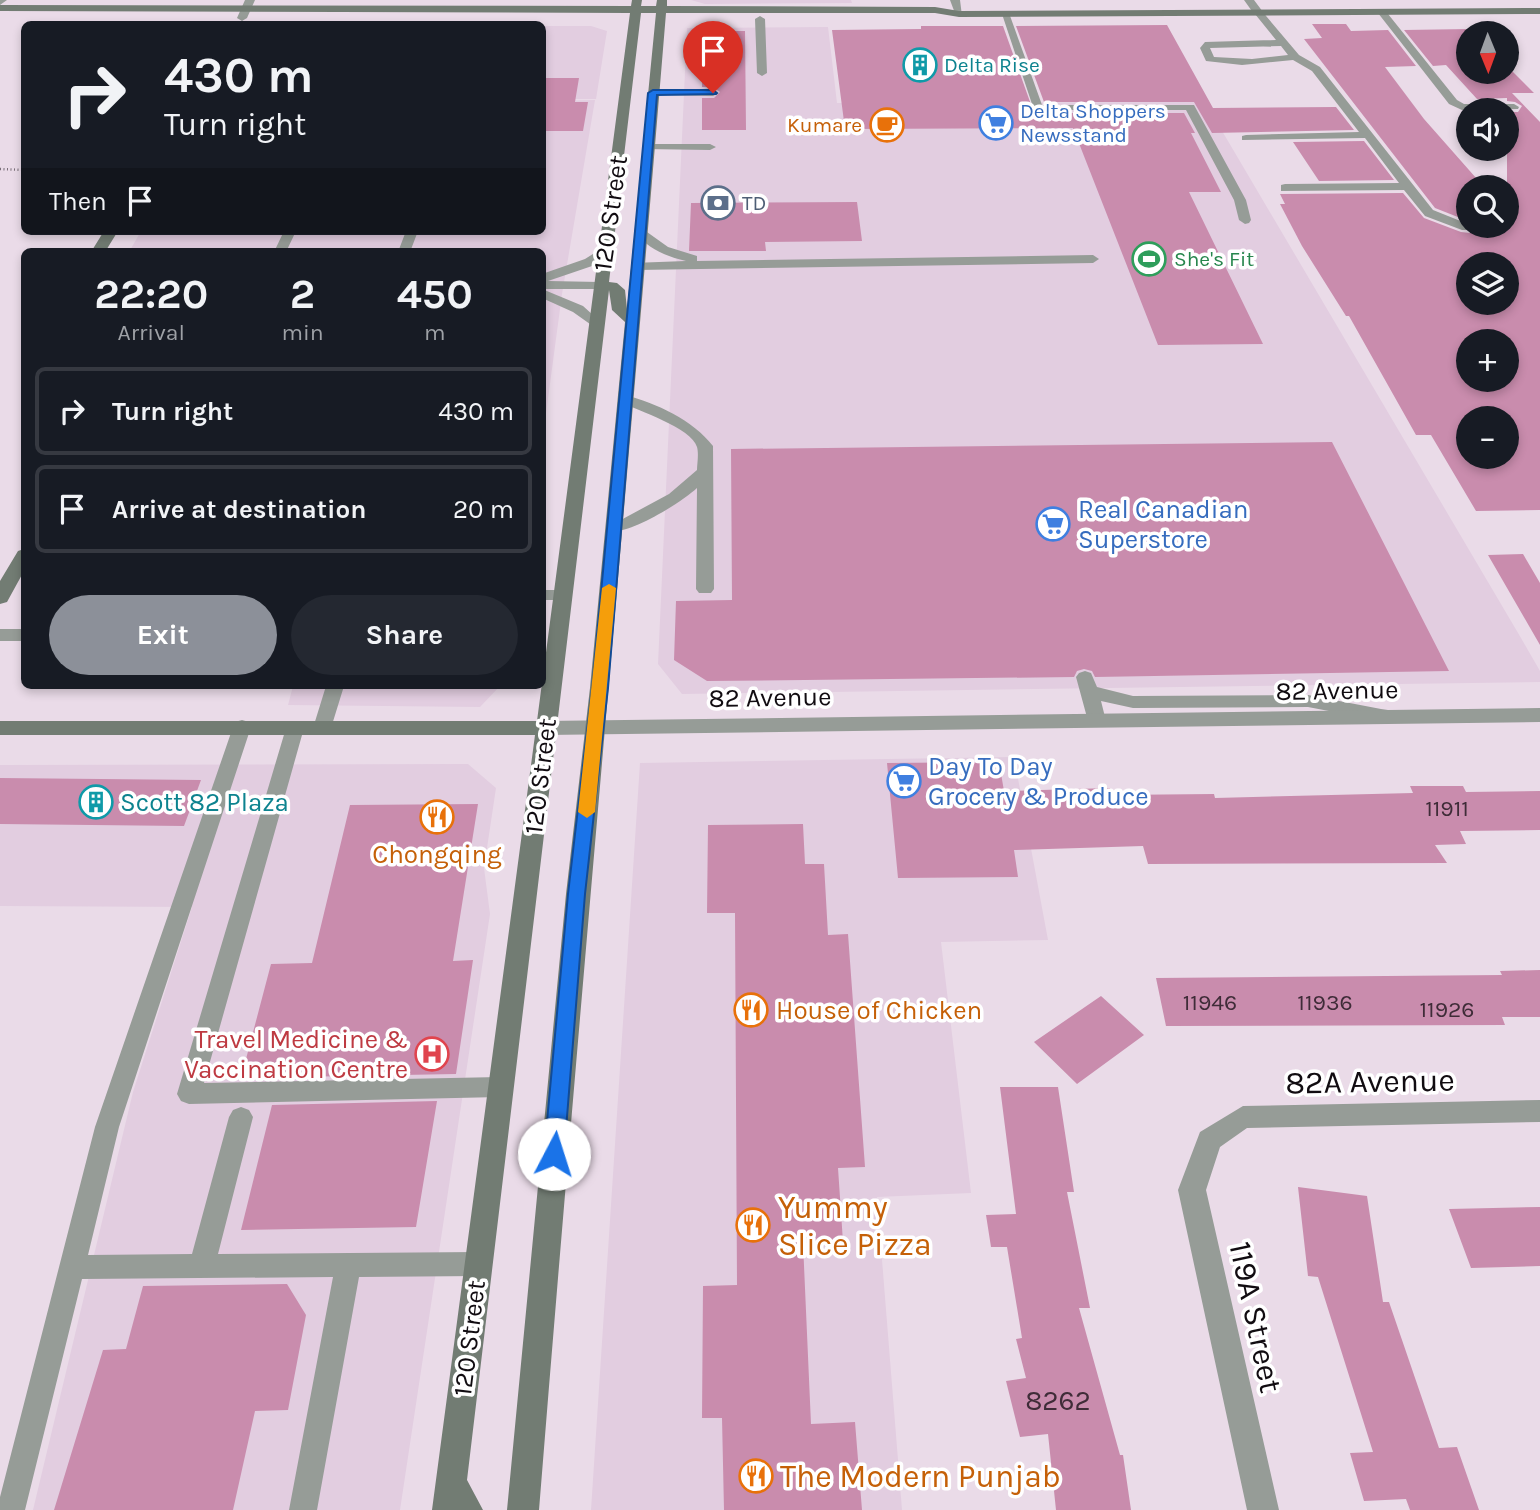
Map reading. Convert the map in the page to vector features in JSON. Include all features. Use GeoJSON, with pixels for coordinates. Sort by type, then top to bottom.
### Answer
{"type":"FeatureCollection","features":[{"type":"Feature","properties":{"kind":"main road"},"geometry":{"type":"LineString","coordinates":[[0,13],[661,10],[865,5],[959,13],[1540,11]]}},
{"type":"Feature","properties":{"kind":"main road"},"geometry":{"type":"LineString","coordinates":[[0,13],[58,13],[78,8],[244,13]]}},
{"type":"Feature","properties":{"kind":"main road","name":"120 Street"},"geometry":{"type":"LineString","coordinates":[[456,1501],[479,1264],[500,1087],[635,10]]}},
{"type":"Feature","properties":{"kind":"main road"},"geometry":{"type":"LineString","coordinates":[[661,10],[760,19],[938,18],[959,13]]}},
{"type":"Feature","properties":{"kind":"main road","name":"120 Street"},"geometry":{"type":"LineString","coordinates":[[523,1510],[577,894],[596,727],[661,10]]}},
{"type":"Feature","properties":{"kind":"main road"},"geometry":{"type":"LineString","coordinates":[[606,236],[617,245],[621,261],[637,266]]}},
{"type":"Feature","properties":{"kind":"main road"},"geometry":{"type":"LineString","coordinates":[[600,286],[612,286],[618,290],[619,310],[632,320]]}},
{"type":"Feature","properties":{"kind":"main road"},"geometry":{"type":"LineString","coordinates":[[0,598],[21,560]]}},
{"type":"Feature","properties":{"kind":"main road","name":"82 Avenue"},"geometry":{"type":"LineString","coordinates":[[0,728],[546,728]]}},
{"type":"Feature","properties":{"kind":"street"},"geometry":{"type":"LineString","coordinates":[[1249,0],[1258,12]]}},
{"type":"Feature","properties":{"kind":"street","name":"82 Avenue"},"geometry":{"type":"LineString","coordinates":[[546,728],[1540,715]]}},
{"type":"Feature","properties":{"kind":"street","name":"82A Avenue"},"geometry":{"type":"LineString","coordinates":[[1209,1140],[1243,1117],[1540,1111]]}},
{"type":"Feature","properties":{"kind":"street","name":"119A Street"},"geometry":{"type":"LineString","coordinates":[[1209,1140],[1192,1191],[1263,1510]]}},
{"type":"Feature","properties":{"kind":"lane"},"geometry":{"type":"LineString","coordinates":[[955,0],[959,13]]}},
{"type":"Feature","properties":{"kind":"lane"},"geometry":{"type":"LineString","coordinates":[[1258,12],[1295,57],[1316,69],[1429,213],[1456,223]]}},
{"type":"Feature","properties":{"kind":"lane"},"geometry":{"type":"LineString","coordinates":[[1381,12],[1456,104]]}},
{"type":"Feature","properties":{"kind":"lane"},"geometry":{"type":"LineString","coordinates":[[1004,13],[1038,108],[1190,107],[1240,200],[1245,220]]}},
{"type":"Feature","properties":{"kind":"lane"},"geometry":{"type":"LineString","coordinates":[[760,19],[762,73]]}},
{"type":"Feature","properties":{"kind":"lane"},"geometry":{"type":"LineString","coordinates":[[1282,43],[1209,44],[1205,48],[1210,59],[1225,62],[1270,61],[1295,57]]}},
{"type":"Feature","properties":{"kind":"lane"},"geometry":{"type":"LineString","coordinates":[[653,93],[713,93]]}},
{"type":"Feature","properties":{"kind":"lane"},"geometry":{"type":"LineString","coordinates":[[1246,138],[1368,135]]}},
{"type":"Feature","properties":{"kind":"lane"},"geometry":{"type":"LineString","coordinates":[[648,147],[710,147]]}},
{"type":"Feature","properties":{"kind":"lane"},"geometry":{"type":"LineString","coordinates":[[1285,188],[1407,186]]}},
{"type":"Feature","properties":{"kind":"lane"},"geometry":{"type":"LineString","coordinates":[[640,231],[649,242],[663,251],[713,265]]}},
{"type":"Feature","properties":{"kind":"lane"},"geometry":{"type":"LineString","coordinates":[[546,278],[590,262],[604,251]]}},
{"type":"Feature","properties":{"kind":"lane"},"geometry":{"type":"LineString","coordinates":[[637,266],[1093,259]]}},
{"type":"Feature","properties":{"kind":"lane"},"geometry":{"type":"LineString","coordinates":[[546,285],[600,286]]}},
{"type":"Feature","properties":{"kind":"lane"},"geometry":{"type":"LineString","coordinates":[[546,295],[578,309],[597,325]]}},
{"type":"Feature","properties":{"kind":"lane"},"geometry":{"type":"LineString","coordinates":[[625,399],[699,437],[705,446],[705,589]]}},
{"type":"Feature","properties":{"kind":"lane"},"geometry":{"type":"LineString","coordinates":[[614,528],[667,501],[698,480],[705,471]]}},
{"type":"Feature","properties":{"kind":"lane"},"geometry":{"type":"LineString","coordinates":[[546,595],[563,595]]}},
{"type":"Feature","properties":{"kind":"lane"},"geometry":{"type":"LineString","coordinates":[[0,635],[21,635]]}},
{"type":"Feature","properties":{"kind":"lane"},"geometry":{"type":"LineString","coordinates":[[1097,720],[1087,685],[1133,702],[1308,701],[1395,718]]}},
{"type":"Feature","properties":{"kind":"lane"},"geometry":{"type":"LineString","coordinates":[[322,728],[334,689]]}},
{"type":"Feature","properties":{"kind":"lane"},"geometry":{"type":"LineString","coordinates":[[12,1510],[107,1127],[242,727]]}},
{"type":"Feature","properties":{"kind":"lane"},"geometry":{"type":"LineString","coordinates":[[295,728],[189,1094],[500,1087]]}},
{"type":"Feature","properties":{"kind":"lane"},"geometry":{"type":"LineString","coordinates":[[202,1266],[241,1117]]}},
{"type":"Feature","properties":{"kind":"lane"},"geometry":{"type":"LineString","coordinates":[[72,1267],[479,1264]]}},
{"type":"Feature","properties":{"kind":"lane"},"geometry":{"type":"LineString","coordinates":[[303,1510],[348,1265]]}},
{"type":"Feature","properties":{"kind":"path"},"geometry":{"type":"LineString","coordinates":[[0,169],[21,170]]}},
{"type":"Feature","properties":{"kind":"shaded area"},"geometry":{"type":"Polygon","coordinates":[[[691,0],[851,0],[852,3],[705,4],[691,0]]]}},
{"type":"Feature","properties":{"kind":"shaded area"},"geometry":{"type":"Polygon","coordinates":[[[546,26],[591,26],[607,31],[596,99],[546,99],[546,26]]]}},
{"type":"Feature","properties":{"kind":"shaded area"},"geometry":{"type":"Polygon","coordinates":[[[828,27],[837,103],[1205,102],[1521,638],[1540,671],[1540,682],[682,694],[658,664],[687,28],[828,27]]]}},
{"type":"Feature","properties":{"kind":"shaded area"},"geometry":{"type":"Polygon","coordinates":[[[595,100],[562,294],[546,414],[546,248],[131,248],[139,235],[546,235],[546,101],[595,100]]]}},
{"type":"Feature","properties":{"kind":"shaded area"},"geometry":{"type":"Polygon","coordinates":[[[292,689],[497,689],[480,707],[288,705],[292,689]]]}},
{"type":"Feature","properties":{"kind":"shaded area"},"geometry":{"type":"Polygon","coordinates":[[[1014,757],[1048,940],[941,942],[971,1193],[877,1197],[902,1510],[591,1510],[640,763],[1014,757]]]}},
{"type":"Feature","properties":{"kind":"shaded area"},"geometry":{"type":"Polygon","coordinates":[[[468,764],[496,788],[484,868],[490,914],[400,1510],[33,1510],[133,1092],[192,907],[0,906],[0,765],[468,764]]]}},
{"type":"Feature","properties":{"kind":"building"},"geometry":{"type":"Polygon","coordinates":[[[1312,24],[1346,24],[1351,31],[1388,30],[1416,66],[1385,67],[1424,119],[1456,155],[1456,161],[1461,161],[1473,175],[1456,175],[1456,216],[1435,208],[1304,39],[1322,38],[1312,24]]]}},
{"type":"Feature","properties":{"kind":"building"},"geometry":{"type":"Polygon","coordinates":[[[1167,25],[1213,108],[1336,107],[1354,130],[1212,133],[1194,102],[1044,102],[1016,26],[1167,25]]]}},
{"type":"Feature","properties":{"kind":"building"},"geometry":{"type":"Polygon","coordinates":[[[921,26],[1003,26],[1034,113],[1184,113],[1195,133],[1191,133],[1221,192],[1189,192],[1263,344],[1158,345],[1073,128],[845,129],[832,30],[921,29],[921,26]]]}},
{"type":"Feature","properties":{"kind":"building"},"geometry":{"type":"Polygon","coordinates":[[[1456,29],[1456,76],[1446,65],[1433,66],[1404,30],[1456,29]]]}},
{"type":"Feature","properties":{"kind":"building"},"geometry":{"type":"Polygon","coordinates":[[[694,31],[745,31],[746,130],[702,130],[702,98],[714,98],[720,92],[713,87],[702,87],[702,64],[692,64],[694,31]]]}},
{"type":"Feature","properties":{"kind":"building"},"geometry":{"type":"Polygon","coordinates":[[[546,78],[579,78],[575,102],[588,102],[583,131],[546,131],[546,78]]]}},
{"type":"Feature","properties":{"kind":"building"},"geometry":{"type":"Polygon","coordinates":[[[1519,78],[1534,93],[1512,93],[1517,98],[1476,98],[1463,84],[1519,84],[1519,78]]]}},
{"type":"Feature","properties":{"kind":"building"},"geometry":{"type":"Polygon","coordinates":[[[1519,100],[1540,122],[1540,510],[1476,511],[1431,435],[1416,435],[1349,316],[1346,316],[1302,246],[1280,204],[1285,204],[1280,194],[1403,193],[1424,218],[1456,230],[1456,238],[1519,238],[1519,175],[1507,175],[1507,161],[1519,161],[1519,110],[1522,106],[1519,100]]]}},
{"type":"Feature","properties":{"kind":"building"},"geometry":{"type":"Polygon","coordinates":[[[1364,141],[1394,180],[1319,181],[1293,142],[1364,141]]]}},
{"type":"Feature","properties":{"kind":"building"},"geometry":{"type":"Polygon","coordinates":[[[857,202],[862,241],[765,242],[766,251],[689,251],[691,203],[857,202]]]}},
{"type":"Feature","properties":{"kind":"building","name":"Real Canadian Superstore"},"geometry":{"type":"Polygon","coordinates":[[[1332,442],[1449,671],[1095,677],[1092,671],[1084,669],[1077,671],[1074,677],[707,681],[674,660],[676,601],[732,600],[731,449],[1332,442]]]}},
{"type":"Feature","properties":{"kind":"building"},"geometry":{"type":"Polygon","coordinates":[[[1523,554],[1540,583],[1540,645],[1488,555],[1523,554]]]}},
{"type":"Feature","properties":{"kind":"building"},"geometry":{"type":"Polygon","coordinates":[[[999,762],[1004,791],[1110,788],[1112,795],[1214,794],[1215,798],[1413,793],[1410,786],[1463,786],[1466,792],[1540,791],[1540,830],[1460,831],[1466,844],[1435,845],[1447,863],[1148,864],[1143,846],[1014,850],[1018,877],[898,878],[887,763],[999,762]]]}},
{"type":"Feature","properties":{"kind":"building","name":"Scott 82 Plaza"},"geometry":{"type":"Polygon","coordinates":[[[0,778],[201,780],[184,826],[0,824],[0,778]]]}},
{"type":"Feature","properties":{"kind":"building"},"geometry":{"type":"Polygon","coordinates":[[[478,804],[453,961],[473,960],[456,1074],[241,1078],[271,964],[312,963],[350,805],[478,804]]]}},
{"type":"Feature","properties":{"kind":"building"},"geometry":{"type":"Polygon","coordinates":[[[803,824],[805,864],[824,864],[828,935],[848,934],[865,1167],[838,1168],[843,1242],[803,1243],[811,1424],[855,1422],[862,1510],[724,1510],[722,1418],[702,1418],[703,1286],[737,1285],[735,913],[707,913],[708,825],[803,824]]]}},
{"type":"Feature","properties":{"kind":"building"},"geometry":{"type":"Polygon","coordinates":[[[1540,970],[1540,1017],[1502,1017],[1505,1025],[1166,1026],[1156,978],[1502,975],[1500,971],[1540,970]]]}},
{"type":"Feature","properties":{"kind":"building"},"geometry":{"type":"Polygon","coordinates":[[[1101,996],[1144,1035],[1077,1084],[1034,1042],[1101,996]]]}},
{"type":"Feature","properties":{"kind":"building"},"geometry":{"type":"Polygon","coordinates":[[[1000,1087],[1058,1087],[1074,1192],[1067,1192],[1090,1308],[1079,1308],[1120,1455],[1123,1455],[1131,1510],[1056,1510],[1048,1434],[1020,1437],[1006,1381],[1026,1378],[1016,1339],[1022,1338],[1007,1247],[991,1247],[986,1215],[1016,1214],[1000,1087]]]}},
{"type":"Feature","properties":{"kind":"building"},"geometry":{"type":"Polygon","coordinates":[[[437,1101],[416,1227],[241,1230],[272,1105],[437,1101]]]}},
{"type":"Feature","properties":{"kind":"building"},"geometry":{"type":"Polygon","coordinates":[[[1298,1187],[1367,1196],[1383,1302],[1389,1302],[1439,1448],[1457,1447],[1479,1510],[1410,1510],[1406,1499],[1364,1501],[1350,1453],[1373,1452],[1318,1277],[1308,1276],[1298,1187]]]}},
{"type":"Feature","properties":{"kind":"building"},"geometry":{"type":"Polygon","coordinates":[[[1540,1207],[1540,1266],[1471,1268],[1449,1209],[1540,1207]]]}},
{"type":"Feature","properties":{"kind":"building"},"geometry":{"type":"Polygon","coordinates":[[[287,1284],[306,1315],[288,1410],[255,1411],[233,1510],[54,1510],[103,1350],[126,1349],[143,1286],[287,1284]]]}},
{"type":"Feature","properties":{"kind":"slow traffic"},"geometry":{"type":"LineString","coordinates":[[587,812],[609,588]]}},
{"type":"Feature","properties":{"kind":"place","name":"Delta Rise"},"geometry":{"type":"Point","coordinates":[920,65]}},
{"type":"Feature","properties":{"kind":"place","name":"Delta Shoppers Newsstand"},"geometry":{"type":"Point","coordinates":[996,123]}},
{"type":"Feature","properties":{"kind":"place","name":"Kumare"},"geometry":{"type":"Point","coordinates":[887,125]}},
{"type":"Feature","properties":{"kind":"place","name":"TD"},"geometry":{"type":"Point","coordinates":[718,203]}},
{"type":"Feature","properties":{"kind":"place","name":"She's Fit"},"geometry":{"type":"Point","coordinates":[1149,259]}},
{"type":"Feature","properties":{"kind":"place","name":"Real Canadian Superstore"},"geometry":{"type":"Point","coordinates":[1053,524]}},
{"type":"Feature","properties":{"kind":"place","name":"Day To Day Grocery & Produce"},"geometry":{"type":"Point","coordinates":[904,781]}},
{"type":"Feature","properties":{"kind":"place","name":"Scott 82 Plaza"},"geometry":{"type":"Point","coordinates":[96,802]}},
{"type":"Feature","properties":{"kind":"place","name":"Chongqing"},"geometry":{"type":"Point","coordinates":[437,817]}},
{"type":"Feature","properties":{"kind":"place","name":"House of Chicken"},"geometry":{"type":"Point","coordinates":[751,1010]}},
{"type":"Feature","properties":{"kind":"place","name":"Travel Medicine & Vaccination Centre"},"geometry":{"type":"Point","coordinates":[432,1054]}},
{"type":"Feature","properties":{"kind":"place","name":"Yummy Slice Pizza"},"geometry":{"type":"Point","coordinates":[753,1225]}},
{"type":"Feature","properties":{"kind":"place","name":"The Modern Punjab"},"geometry":{"type":"Point","coordinates":[756,1476]}},
{"type":"Feature","properties":{"kind":"route"},"geometry":{"type":"LineString","coordinates":[[554,1154],[577,894],[600,688],[653,93],[713,93]]}}]}
